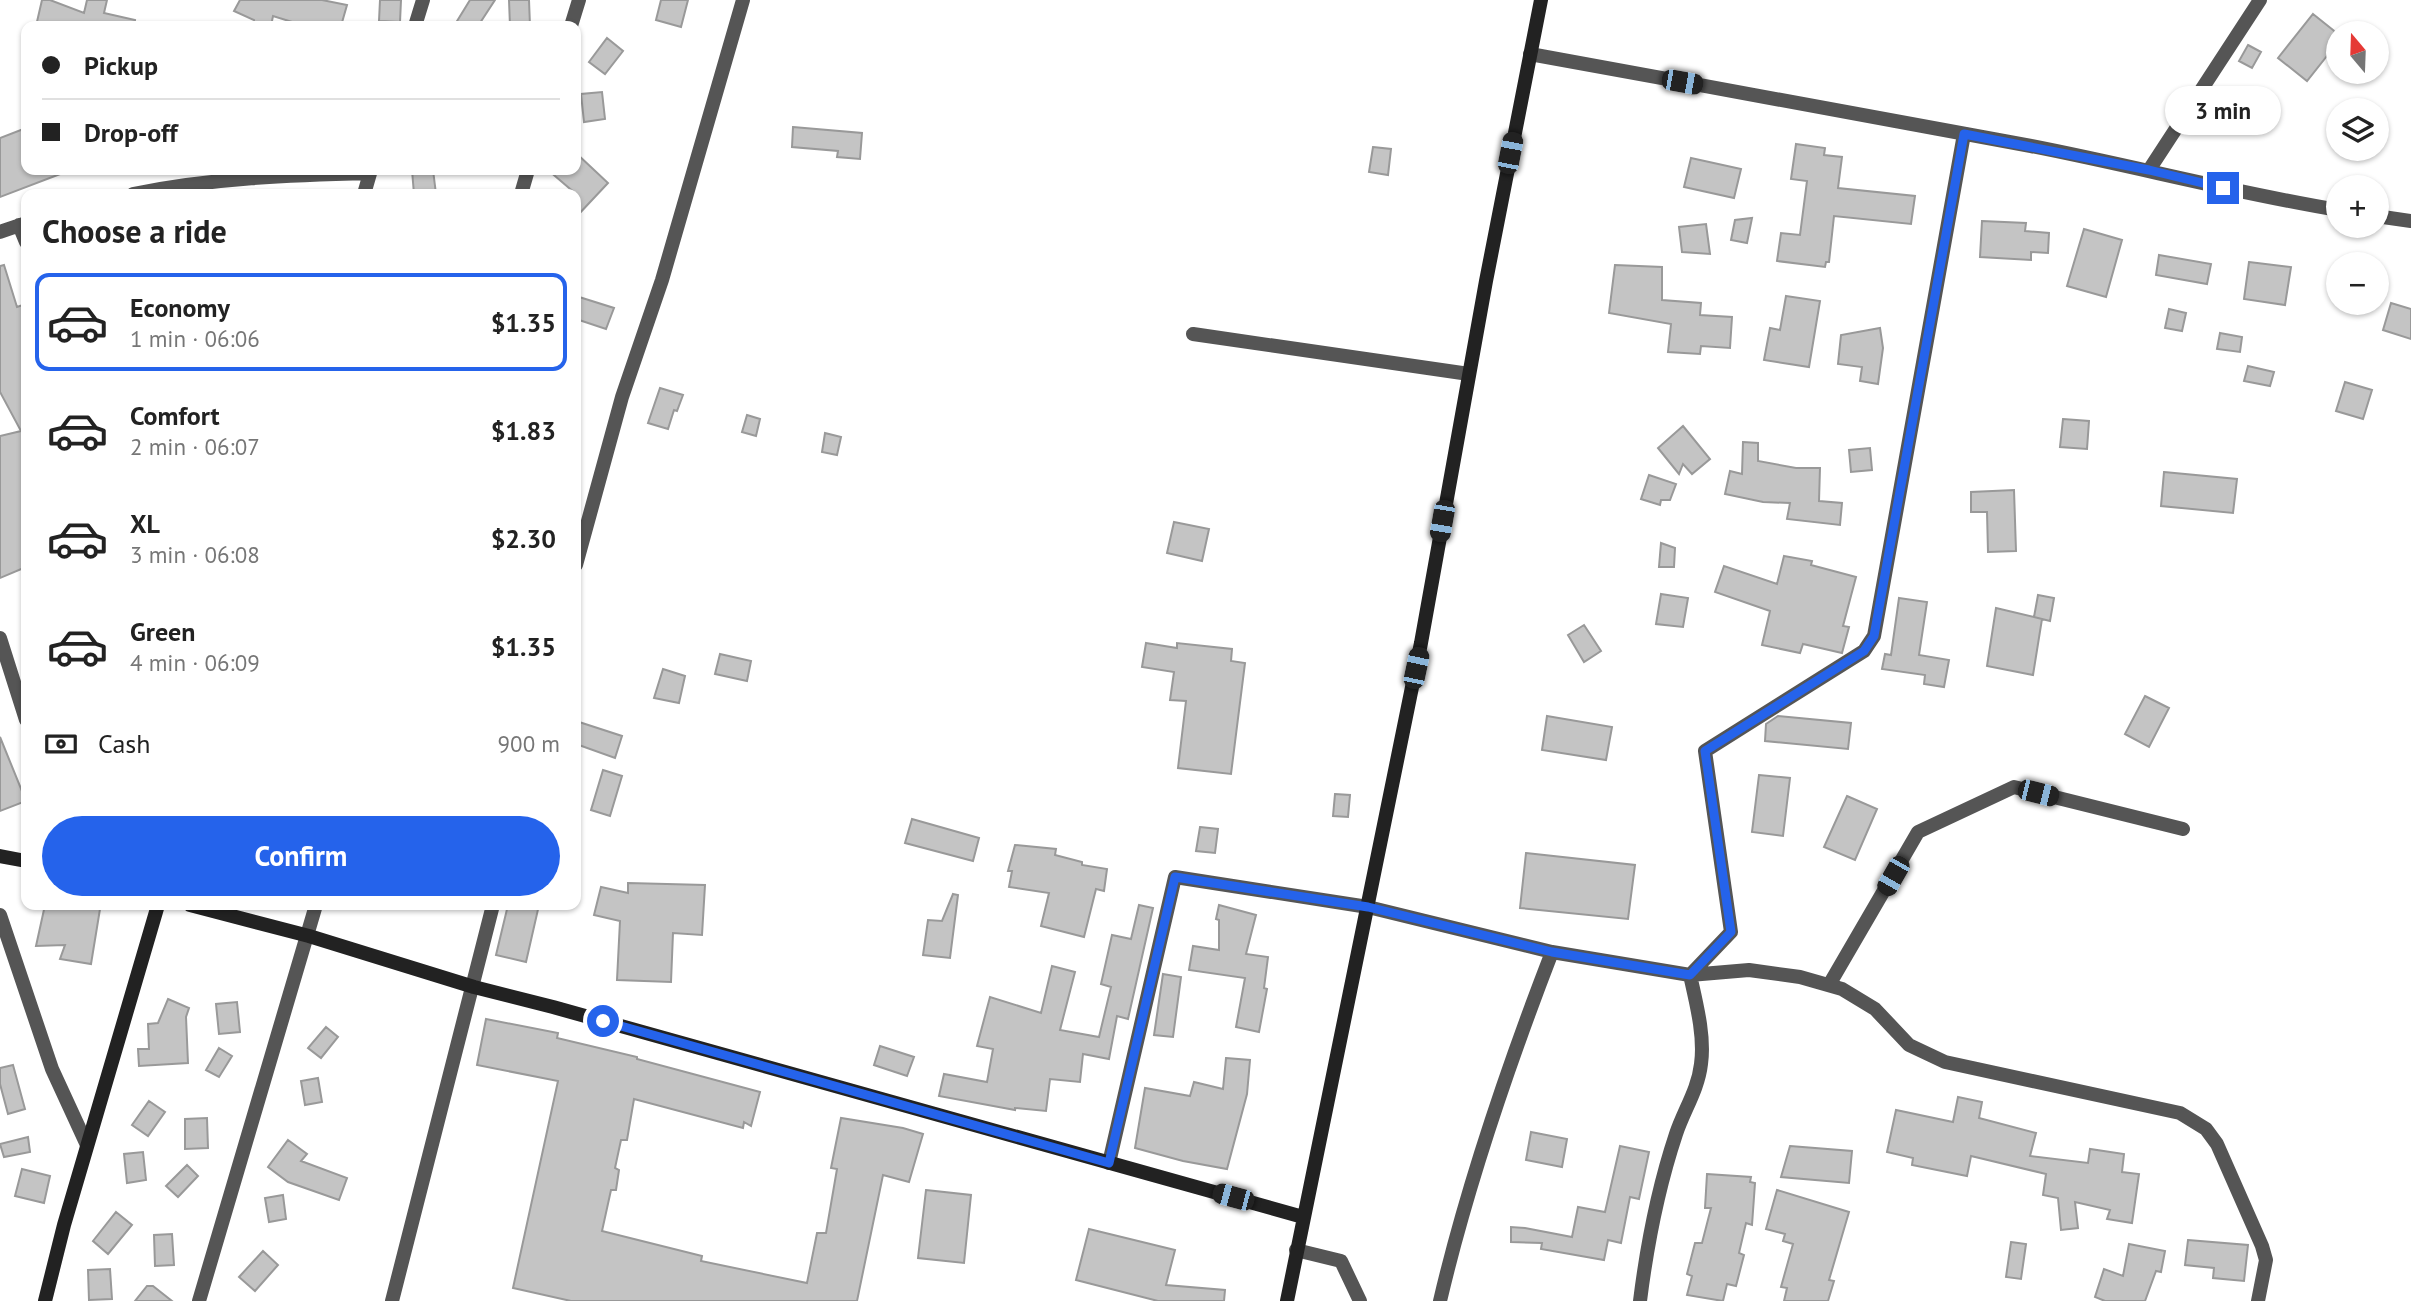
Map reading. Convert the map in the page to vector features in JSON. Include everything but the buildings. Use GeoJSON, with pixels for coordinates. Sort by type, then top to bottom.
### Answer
{"type":"FeatureCollection","features":[{"type":"Feature","properties":{"kind":"street"},"geometry":{"type":"LineString","coordinates":[[417,21],[423,0]]}},
{"type":"Feature","properties":{"kind":"street"},"geometry":{"type":"LineString","coordinates":[[573,21],[579,0]]}},
{"type":"Feature","properties":{"kind":"street"},"geometry":{"type":"LineString","coordinates":[[581,547],[622,397],[662,280],[743,0]]}},
{"type":"Feature","properties":{"kind":"street"},"geometry":{"type":"LineString","coordinates":[[1287,1301],[1421,643],[1469,374],[1541,0]]}},
{"type":"Feature","properties":{"kind":"street"},"geometry":{"type":"LineString","coordinates":[[2149,170],[2260,0]]}},
{"type":"Feature","properties":{"kind":"street"},"geometry":{"type":"LineString","coordinates":[[1530,54],[1964,134],[2149,170],[2272,199],[2326,207]]}},
{"type":"Feature","properties":{"kind":"street"},"geometry":{"type":"LineString","coordinates":[[1690,975],[1731,932],[1705,751],[1864,651],[1874,636],[1964,134]]}},
{"type":"Feature","properties":{"kind":"street"},"geometry":{"type":"LineString","coordinates":[[181,189],[255,177],[294,175]]}},
{"type":"Feature","properties":{"kind":"street"},"geometry":{"type":"LineString","coordinates":[[2389,218],[2411,221]]}},
{"type":"Feature","properties":{"kind":"street"},"geometry":{"type":"LineString","coordinates":[[0,232],[21,225]]}},
{"type":"Feature","properties":{"kind":"street"},"geometry":{"type":"LineString","coordinates":[[1193,334],[1469,374]]}},
{"type":"Feature","properties":{"kind":"street"},"geometry":{"type":"LineString","coordinates":[[0,638],[21,704]]}},
{"type":"Feature","properties":{"kind":"street"},"geometry":{"type":"LineString","coordinates":[[1829,985],[1918,832],[2014,787],[2183,828]]}},
{"type":"Feature","properties":{"kind":"street"},"geometry":{"type":"LineString","coordinates":[[0,856],[21,860]]}},
{"type":"Feature","properties":{"kind":"street"},"geometry":{"type":"LineString","coordinates":[[1109,1163],[1175,877],[1368,907],[1552,952],[1690,975],[1749,970],[1800,977],[1842,989],[1875,1009],[1909,1045],[1945,1062],[2180,1113],[2206,1129],[2217,1144],[2262,1246],[2266,1259],[2258,1301]]}},
{"type":"Feature","properties":{"kind":"street"},"geometry":{"type":"LineString","coordinates":[[45,1301],[87,1145],[157,910]]}},
{"type":"Feature","properties":{"kind":"street"},"geometry":{"type":"LineString","coordinates":[[209,910],[309,936],[474,987],[1303,1217]]}},
{"type":"Feature","properties":{"kind":"street"},"geometry":{"type":"LineString","coordinates":[[199,1301],[315,910]]}},
{"type":"Feature","properties":{"kind":"street"},"geometry":{"type":"LineString","coordinates":[[392,1301],[492,910]]}},
{"type":"Feature","properties":{"kind":"street"},"geometry":{"type":"LineString","coordinates":[[0,915],[52,1069],[87,1145]]}},
{"type":"Feature","properties":{"kind":"street"},"geometry":{"type":"LineString","coordinates":[[1440,1301],[1494,1114],[1520,1035],[1552,952]]}},
{"type":"Feature","properties":{"kind":"street"},"geometry":{"type":"LineString","coordinates":[[1640,1301],[1652,1224],[1676,1135],[1696,1090],[1702,1062],[1690,975]]}},
{"type":"Feature","properties":{"kind":"street"},"geometry":{"type":"LineString","coordinates":[[1296,1250],[1341,1261],[1360,1301]]}},
{"type":"Feature","properties":{"kind":"route"},"geometry":{"type":"LineString","coordinates":[[603,1021],[1109,1163],[1175,877],[1368,907],[1552,952],[1690,975],[1731,932],[1705,751],[1864,651],[1874,636],[1964,134],[2149,170],[2223,188]]}}]}
